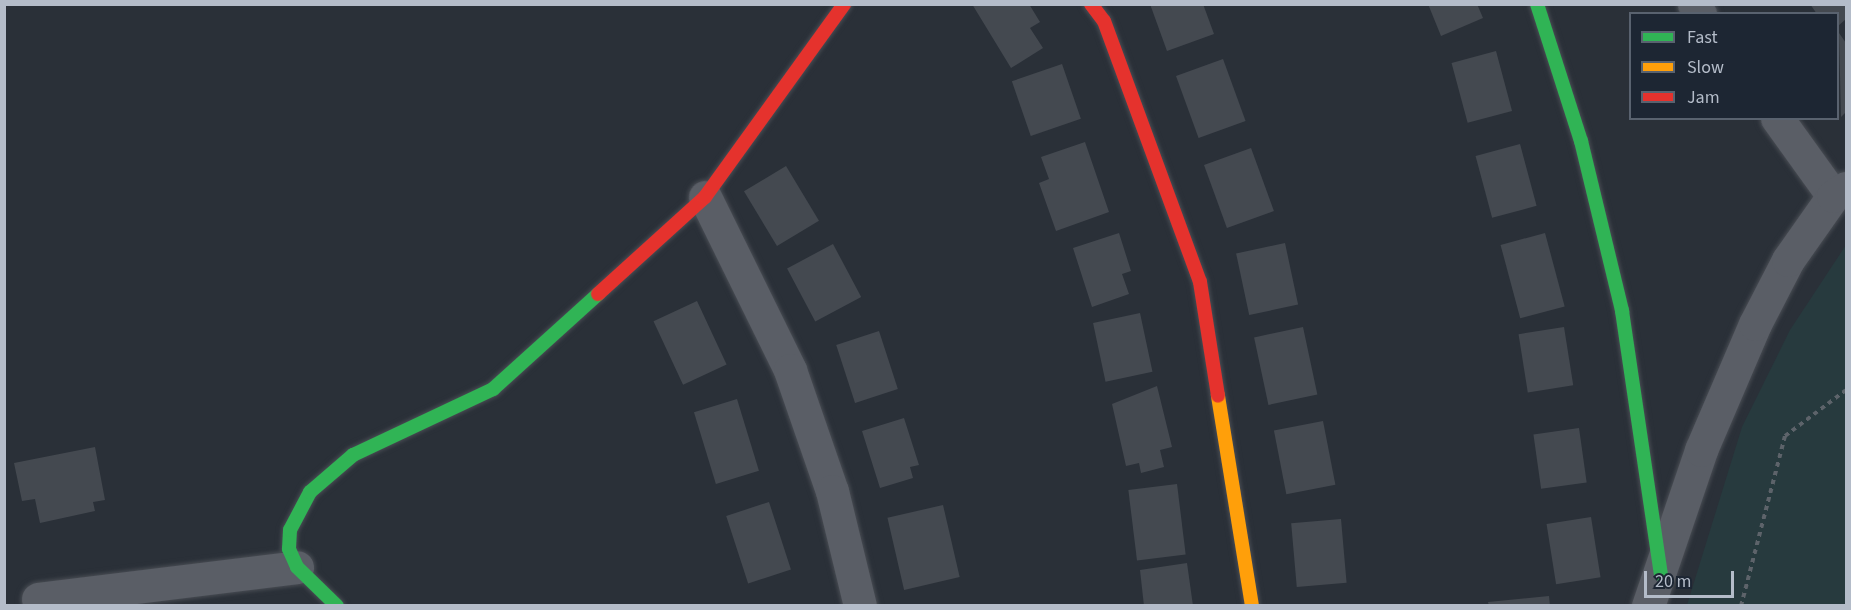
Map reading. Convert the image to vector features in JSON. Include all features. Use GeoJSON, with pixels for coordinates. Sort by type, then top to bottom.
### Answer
{"type":"FeatureCollection","features":[{"type":"Feature","properties":{"kind":"street"},"geometry":{"type":"LineString","coordinates":[[337,606],[297,567],[289,549],[290,531],[323,477],[353,455],[493,389],[705,197],[844,4]]}},
{"type":"Feature","properties":{"kind":"street"},"geometry":{"type":"LineString","coordinates":[[1091,4],[1104,21],[1200,282],[1252,606]]}},
{"type":"Feature","properties":{"kind":"street"},"geometry":{"type":"LineString","coordinates":[[1537,4],[1581,141],[1622,311],[1661,574]]}},
{"type":"Feature","properties":{"kind":"street"},"geometry":{"type":"LineString","coordinates":[[1648,606],[1661,574],[1701,450],[1746,343],[1788,260],[1840,192],[1779,120]]}},
{"type":"Feature","properties":{"kind":"street"},"geometry":{"type":"LineString","coordinates":[[705,197],[790,370],[832,491],[860,606]]}},
{"type":"Feature","properties":{"kind":"street"},"geometry":{"type":"LineString","coordinates":[[38,598],[297,567]]}},
{"type":"Feature","properties":{"kind":"path"},"geometry":{"type":"LineString","coordinates":[[1740,606],[1785,436],[1846,390]]}},
{"type":"Feature","properties":{"kind":"green space"},"geometry":{"type":"Polygon","coordinates":[[[1846,245],[1846,605],[1687,605],[1742,427],[1790,330],[1846,245]]]}},
{"type":"Feature","properties":{"kind":"building"},"geometry":{"type":"Polygon","coordinates":[[[972,4],[1029,4],[1040,22],[1030,28],[1043,48],[1011,68],[972,4]]]}},
{"type":"Feature","properties":{"kind":"building"},"geometry":{"type":"Polygon","coordinates":[[[1150,4],[1203,4],[1214,34],[1167,51],[1150,4]]]}},
{"type":"Feature","properties":{"kind":"building"},"geometry":{"type":"Polygon","coordinates":[[[1428,4],[1477,4],[1483,18],[1441,36],[1428,4]]]}},
{"type":"Feature","properties":{"kind":"building"},"geometry":{"type":"Polygon","coordinates":[[[1810,4],[1846,4],[1846,19],[1839,25],[1839,12],[1816,12],[1810,4]]]}},
{"type":"Feature","properties":{"kind":"building"},"geometry":{"type":"Polygon","coordinates":[[[1839,33],[1846,43],[1846,112],[1841,117],[1839,33]]]}},
{"type":"Feature","properties":{"kind":"building"},"geometry":{"type":"Polygon","coordinates":[[[1496,51],[1512,111],[1468,123],[1452,63],[1496,51]]]}},
{"type":"Feature","properties":{"kind":"building"},"geometry":{"type":"Polygon","coordinates":[[[1223,59],[1246,121],[1199,138],[1176,76],[1223,59]]]}},
{"type":"Feature","properties":{"kind":"building"},"geometry":{"type":"Polygon","coordinates":[[[1062,64],[1081,119],[1031,136],[1012,81],[1062,64]]]}},
{"type":"Feature","properties":{"kind":"building"},"geometry":{"type":"Polygon","coordinates":[[[1085,142],[1109,212],[1056,231],[1039,183],[1049,179],[1041,157],[1085,142]]]}},
{"type":"Feature","properties":{"kind":"building"},"geometry":{"type":"Polygon","coordinates":[[[1520,144],[1537,206],[1492,218],[1476,156],[1520,144]]]}},
{"type":"Feature","properties":{"kind":"building"},"geometry":{"type":"Polygon","coordinates":[[[1251,148],[1274,211],[1227,228],[1204,165],[1251,148]]]}},
{"type":"Feature","properties":{"kind":"building"},"geometry":{"type":"Polygon","coordinates":[[[786,166],[819,221],[777,246],[744,191],[786,166]]]}},
{"type":"Feature","properties":{"kind":"building"},"geometry":{"type":"Polygon","coordinates":[[[1119,233],[1131,271],[1122,274],[1129,294],[1092,307],[1073,248],[1119,233]]]}},
{"type":"Feature","properties":{"kind":"building"},"geometry":{"type":"Polygon","coordinates":[[[1545,233],[1565,306],[1520,318],[1501,245],[1545,233]]]}},
{"type":"Feature","properties":{"kind":"building"},"geometry":{"type":"Polygon","coordinates":[[[1285,243],[1298,305],[1249,315],[1236,253],[1285,243]]]}},
{"type":"Feature","properties":{"kind":"building"},"geometry":{"type":"Polygon","coordinates":[[[833,244],[861,297],[815,321],[787,268],[833,244]]]}},
{"type":"Feature","properties":{"kind":"building"},"geometry":{"type":"Polygon","coordinates":[[[697,301],[727,364],[683,385],[653,321],[697,301]]]}},
{"type":"Feature","properties":{"kind":"building"},"geometry":{"type":"Polygon","coordinates":[[[1140,313],[1152,372],[1106,382],[1093,323],[1140,313]]]}},
{"type":"Feature","properties":{"kind":"building"},"geometry":{"type":"Polygon","coordinates":[[[1303,327],[1317,394],[1268,405],[1254,337],[1303,327]]]}},
{"type":"Feature","properties":{"kind":"building"},"geometry":{"type":"Polygon","coordinates":[[[1564,327],[1573,385],[1528,392],[1519,334],[1564,327]]]}},
{"type":"Feature","properties":{"kind":"building"},"geometry":{"type":"Polygon","coordinates":[[[879,331],[898,389],[855,403],[836,345],[879,331]]]}},
{"type":"Feature","properties":{"kind":"building"},"geometry":{"type":"Polygon","coordinates":[[[1157,386],[1172,447],[1160,450],[1164,467],[1141,473],[1139,463],[1126,466],[1112,404],[1157,386]]]}},
{"type":"Feature","properties":{"kind":"building"},"geometry":{"type":"Polygon","coordinates":[[[737,399],[759,471],[716,484],[694,412],[737,399]]]}},
{"type":"Feature","properties":{"kind":"building"},"geometry":{"type":"Polygon","coordinates":[[[904,418],[919,465],[910,467],[913,478],[880,488],[862,431],[904,418]]]}},
{"type":"Feature","properties":{"kind":"building"},"geometry":{"type":"Polygon","coordinates":[[[1323,421],[1335,485],[1286,494],[1274,431],[1323,421]]]}},
{"type":"Feature","properties":{"kind":"building"},"geometry":{"type":"Polygon","coordinates":[[[1579,428],[1587,482],[1541,489],[1533,434],[1579,428]]]}},
{"type":"Feature","properties":{"kind":"building"},"geometry":{"type":"Polygon","coordinates":[[[95,447],[105,500],[93,502],[95,511],[40,523],[35,499],[22,501],[14,463],[95,447]]]}},
{"type":"Feature","properties":{"kind":"building"},"geometry":{"type":"Polygon","coordinates":[[[1177,484],[1186,554],[1137,560],[1128,490],[1177,484]]]}},
{"type":"Feature","properties":{"kind":"building"},"geometry":{"type":"Polygon","coordinates":[[[769,502],[791,570],[748,583],[726,516],[769,502]]]}},
{"type":"Feature","properties":{"kind":"building"},"geometry":{"type":"Polygon","coordinates":[[[943,505],[960,577],[904,590],[887,518],[943,505]]]}},
{"type":"Feature","properties":{"kind":"building"},"geometry":{"type":"Polygon","coordinates":[[[1591,517],[1601,577],[1556,584],[1547,524],[1591,517]]]}},
{"type":"Feature","properties":{"kind":"building"},"geometry":{"type":"Polygon","coordinates":[[[1341,519],[1347,583],[1297,587],[1291,523],[1341,519]]]}},
{"type":"Feature","properties":{"kind":"building"},"geometry":{"type":"Polygon","coordinates":[[[1187,563],[1193,606],[1144,606],[1140,570],[1187,563]]]}},
{"type":"Feature","properties":{"kind":"building"},"geometry":{"type":"Polygon","coordinates":[[[1549,596],[1550,606],[1489,606],[1488,602],[1549,596]]]}},
{"type":"Feature","properties":{"kind":"traffic: fast"},"geometry":{"type":"LineString","coordinates":[[1537,4],[1581,141],[1622,311],[1661,574]]}},
{"type":"Feature","properties":{"kind":"traffic: fast"},"geometry":{"type":"LineString","coordinates":[[337,606],[297,567],[289,549],[290,530],[310,492],[353,455],[493,389],[598,294]]}},
{"type":"Feature","properties":{"kind":"traffic: slow"},"geometry":{"type":"LineString","coordinates":[[1218,396],[1252,606]]}},
{"type":"Feature","properties":{"kind":"traffic: jam"},"geometry":{"type":"LineString","coordinates":[[598,294],[705,197],[844,4]]}},
{"type":"Feature","properties":{"kind":"traffic: jam"},"geometry":{"type":"LineString","coordinates":[[1091,4],[1104,21],[1200,282],[1218,396]]}}]}
